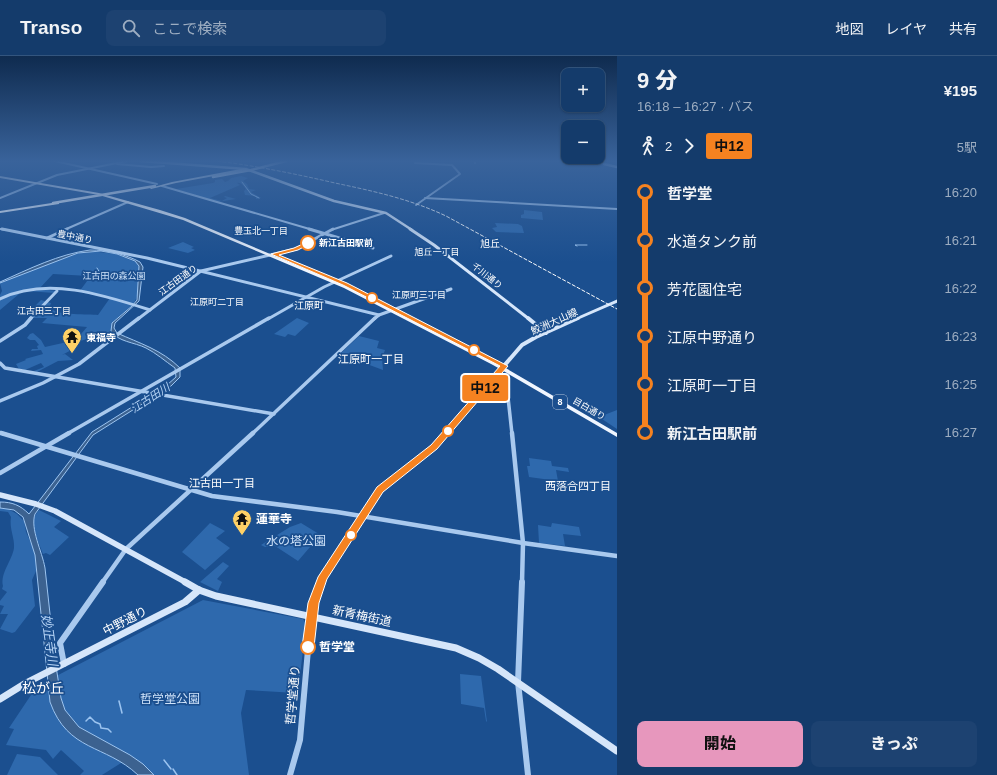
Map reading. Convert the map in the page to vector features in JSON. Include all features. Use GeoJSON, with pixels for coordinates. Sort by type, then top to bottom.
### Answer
{"type":"FeatureCollection","features":[{"type":"Feature","properties":{"kind":"main road"},"geometry":{"type":"LineString","coordinates":[[28,207],[104,195]]}},
{"type":"Feature","properties":{"kind":"main road"},"geometry":{"type":"LineString","coordinates":[[28,207],[104,195]]}},
{"type":"Feature","properties":{"kind":"main road"},"geometry":{"type":"LineString","coordinates":[[0,212],[89,196],[104,195]]}},
{"type":"Feature","properties":{"kind":"main road","name":"目白通り"},"geometry":{"type":"LineString","coordinates":[[104,195],[108,195]]}},
{"type":"Feature","properties":{"kind":"main road","name":"目白通り"},"geometry":{"type":"LineString","coordinates":[[104,195],[182,218],[335,281],[504,367],[617,434]]}},
{"type":"Feature","properties":{"kind":"main road","name":"目白通り"},"geometry":{"type":"LineString","coordinates":[[116,195],[183,217],[272,255]]}},
{"type":"Feature","properties":{"kind":"main road","name":"千川通り"},"geometry":{"type":"LineString","coordinates":[[318,195],[334,200],[384,212],[434,245],[546,333]]}},
{"type":"Feature","properties":{"kind":"main road","name":"鮫洲大山線"},"geometry":{"type":"LineString","coordinates":[[504,367],[522,345],[534,338],[617,301]]}},
{"type":"Feature","properties":{"kind":"main road"},"geometry":{"type":"LineString","coordinates":[[311,616],[315,595],[323,577],[380,489],[434,447],[504,367]]}},
{"type":"Feature","properties":{"kind":"main road","name":"新青梅街道"},"geometry":{"type":"LineString","coordinates":[[0,495],[39,505],[55,511],[199,590],[229,599],[456,648],[479,658],[518,682],[617,751]]}},
{"type":"Feature","properties":{"kind":"main road","name":"中野通り"},"geometry":{"type":"LineString","coordinates":[[0,699],[47,672],[185,602],[199,590]]}},
{"type":"Feature","properties":{"kind":"street"},"geometry":{"type":"LineString","coordinates":[[191,195],[373,248]]}},
{"type":"Feature","properties":{"kind":"street"},"geometry":{"type":"LineString","coordinates":[[416,205],[430,195]]}},
{"type":"Feature","properties":{"kind":"street"},"geometry":{"type":"LineString","coordinates":[[425,198],[617,209]]}},
{"type":"Feature","properties":{"kind":"street"},"geometry":{"type":"LineString","coordinates":[[46,238],[128,202]]}},
{"type":"Feature","properties":{"kind":"street","name":"江古田通り"},"geometry":{"type":"LineString","coordinates":[[0,400],[31,389],[82,362],[201,271],[299,248],[337,228],[384,212]]}},
{"type":"Feature","properties":{"kind":"street","name":"豊中通り"},"geometry":{"type":"LineString","coordinates":[[0,229],[147,258],[379,315]]}},
{"type":"Feature","properties":{"kind":"street"},"geometry":{"type":"LineString","coordinates":[[0,473],[306,297],[335,281],[391,256]]}},
{"type":"Feature","properties":{"kind":"street"},"geometry":{"type":"LineString","coordinates":[[61,666],[60,643],[126,549],[274,414],[379,315],[452,289]]}},
{"type":"Feature","properties":{"kind":"street"},"geometry":{"type":"LineString","coordinates":[[0,299],[12,293],[25,290],[57,291],[95,294],[150,310]]}},
{"type":"Feature","properties":{"kind":"street"},"geometry":{"type":"LineString","coordinates":[[0,341],[25,325],[57,291]]}},
{"type":"Feature","properties":{"kind":"street"},"geometry":{"type":"LineString","coordinates":[[0,363],[5,368],[274,414]]}},
{"type":"Feature","properties":{"kind":"street"},"geometry":{"type":"LineString","coordinates":[[507,388],[523,543],[518,682],[528,775]]}},
{"type":"Feature","properties":{"kind":"street"},"geometry":{"type":"LineString","coordinates":[[0,433],[219,498],[363,516],[523,543],[617,556]]}},
{"type":"Feature","properties":{"kind":"street","name":"哲学堂通り"},"geometry":{"type":"LineString","coordinates":[[290,775],[300,740],[311,616]]}},
{"type":"Feature","properties":{"kind":"green space"},"geometry":{"type":"Polygon","coordinates":[[[194,195],[218,195],[210,198],[222,201],[227,198],[224,197],[225,196],[236,199],[217,202],[194,195]]]}},
{"type":"Feature","properties":{"kind":"green space"},"geometry":{"type":"Polygon","coordinates":[[[245,195],[255,195],[261,198],[256,199],[256,196],[245,195]]]}},
{"type":"Feature","properties":{"kind":"green space"},"geometry":{"type":"Polygon","coordinates":[[[524,210],[542,212],[543,220],[521,218],[521,215],[524,214],[524,210]]]}},
{"type":"Feature","properties":{"kind":"green space"},"geometry":{"type":"Polygon","coordinates":[[[495,223],[518,224],[522,226],[524,233],[496,232],[492,228],[497,227],[495,223]]]}},
{"type":"Feature","properties":{"kind":"green space"},"geometry":{"type":"Polygon","coordinates":[[[183,242],[194,247],[191,248],[195,250],[188,253],[168,248],[183,242]]]}},
{"type":"Feature","properties":{"kind":"green space","name":"江古田の森公園"},"geometry":{"type":"Polygon","coordinates":[[[90,251],[116,254],[138,263],[138,289],[135,301],[129,309],[112,323],[112,332],[73,343],[77,347],[62,355],[65,354],[73,360],[58,361],[37,372],[34,371],[44,367],[41,363],[25,370],[19,369],[16,364],[26,360],[25,359],[43,354],[41,350],[31,351],[32,349],[38,349],[37,346],[39,345],[35,340],[30,340],[27,338],[30,334],[33,333],[41,340],[45,347],[76,340],[87,327],[42,323],[47,318],[32,318],[38,312],[30,311],[41,300],[51,303],[48,311],[53,310],[67,314],[98,315],[110,298],[79,292],[90,277],[89,276],[53,274],[39,289],[57,291],[55,293],[26,291],[18,293],[19,294],[0,310],[0,295],[2,291],[0,283],[68,255],[90,251]]]}},
{"type":"Feature","properties":{"kind":"green space"},"geometry":{"type":"Polygon","coordinates":[[[297,318],[309,323],[295,336],[288,334],[285,337],[274,334],[297,318]]]}},
{"type":"Feature","properties":{"kind":"green space"},"geometry":{"type":"Polygon","coordinates":[[[359,336],[379,341],[377,348],[385,350],[382,358],[383,370],[340,354],[359,336]]]}},
{"type":"Feature","properties":{"kind":"green space"},"geometry":{"type":"Polygon","coordinates":[[[617,410],[617,429],[599,417],[617,410]]]}},
{"type":"Feature","properties":{"kind":"green space"},"geometry":{"type":"Polygon","coordinates":[[[529,458],[551,461],[552,466],[568,468],[569,472],[556,470],[558,481],[529,477],[527,466],[530,466],[529,458]]]}},
{"type":"Feature","properties":{"kind":"green space"},"geometry":{"type":"Polygon","coordinates":[[[0,508],[8,509],[17,514],[24,521],[26,532],[36,554],[36,571],[32,580],[35,606],[15,632],[12,633],[0,629],[8,614],[0,614],[4,606],[0,605],[0,601],[7,592],[2,589],[3,576],[13,553],[14,544],[11,517],[8,512],[0,511],[0,508]]]}},
{"type":"Feature","properties":{"kind":"green space"},"geometry":{"type":"Polygon","coordinates":[[[39,510],[61,521],[54,527],[69,537],[50,555],[46,553],[43,554],[36,537],[34,520],[39,510]]]}},
{"type":"Feature","properties":{"kind":"green space"},"geometry":{"type":"Polygon","coordinates":[[[210,523],[225,531],[216,538],[230,548],[205,570],[182,552],[210,523]]]}},
{"type":"Feature","properties":{"kind":"green space","name":"水の塔公園"},"geometry":{"type":"Polygon","coordinates":[[[301,523],[319,534],[314,539],[316,540],[298,561],[275,546],[265,547],[261,545],[290,527],[301,523]]]}},
{"type":"Feature","properties":{"kind":"green space"},"geometry":{"type":"Polygon","coordinates":[[[552,523],[579,527],[581,536],[563,534],[565,546],[539,543],[538,525],[551,527],[552,523]]]}},
{"type":"Feature","properties":{"kind":"green space"},"geometry":{"type":"Polygon","coordinates":[[[223,562],[229,566],[217,579],[222,582],[218,591],[200,582],[223,562]]]}},
{"type":"Feature","properties":{"kind":"green space","name":"哲学堂公園"},"geometry":{"type":"Polygon","coordinates":[[[203,600],[303,619],[306,624],[299,684],[296,693],[246,690],[241,713],[249,775],[151,775],[129,758],[102,775],[80,775],[84,771],[61,750],[53,759],[46,750],[6,745],[14,729],[9,728],[37,686],[203,600]]]}},
{"type":"Feature","properties":{"kind":"green space"},"geometry":{"type":"Polygon","coordinates":[[[460,674],[481,676],[487,722],[484,708],[461,704],[460,674]]]}},
{"type":"Feature","properties":{"kind":"green space"},"geometry":{"type":"Polygon","coordinates":[[[17,754],[40,757],[58,775],[7,775],[17,754]]]}},
{"type":"Feature","properties":{"kind":"water"},"geometry":{"type":"Polygon","coordinates":[[[90,250],[103,251],[116,253],[140,262],[143,267],[139,301],[115,323],[114,328],[117,333],[166,356],[180,368],[180,377],[171,386],[93,435],[35,514],[34,526],[44,561],[55,660],[61,698],[65,710],[79,727],[130,755],[143,764],[154,775],[138,775],[113,758],[88,746],[67,730],[58,718],[50,702],[35,555],[23,517],[14,510],[0,508],[0,502],[8,503],[19,506],[29,514],[92,432],[167,385],[176,377],[175,368],[157,355],[146,348],[114,335],[111,331],[112,323],[137,300],[139,266],[135,261],[117,254],[101,251],[78,253],[0,283],[56,258],[90,250]]]}},
{"type":"Feature","properties":{"kind":"waterway"},"geometry":{"type":"LineString","coordinates":[[252,195],[259,198]]}},
{"type":"Feature","properties":{"kind":"waterway"},"geometry":{"type":"LineString","coordinates":[[577,246],[575,245],[587,245]]}},
{"type":"Feature","properties":{"kind":"waterway"},"geometry":{"type":"LineString","coordinates":[[97,268],[100,273]]}},
{"type":"Feature","properties":{"kind":"waterway"},"geometry":{"type":"LineString","coordinates":[[119,701],[122,713]]}},
{"type":"Feature","properties":{"kind":"waterway"},"geometry":{"type":"LineString","coordinates":[[86,721],[90,717],[95,722],[100,724],[101,728],[108,729],[111,732]]}},
{"type":"Feature","properties":{"kind":"waterway"},"geometry":{"type":"LineString","coordinates":[[164,760],[171,769]]}},
{"type":"Feature","properties":{"kind":"waterway"},"geometry":{"type":"LineString","coordinates":[[173,769],[177,775]]}},
{"type":"Feature","properties":{"kind":"railway"},"geometry":{"type":"LineString","coordinates":[[386,195],[405,200],[446,216],[617,309]]}},
{"type":"Feature","properties":{"kind":"bus line","name":"中12"},"geometry":{"type":"LineString","coordinates":[[308,243],[296,249],[273,254],[345,284],[505,366],[434,447],[380,489],[323,577],[313,603],[308,647]]}},
{"type":"Feature","properties":{"kind":"place","name":"新江古田駅前"},"geometry":{"type":"Point","coordinates":[308,243]}},
{"type":"Feature","properties":{"kind":"place","name":"東福寺"},"geometry":{"type":"Point","coordinates":[72,354]}},
{"type":"Feature","properties":{"kind":"place","name":"蓮華寺"},"geometry":{"type":"Point","coordinates":[242,536]}},
{"type":"Feature","properties":{"kind":"place","name":"哲学堂"},"geometry":{"type":"Point","coordinates":[308,647]}},
{"type":"Feature","properties":{"kind":"district","name":"豊玉北一丁目"},"geometry":{"type":"Point","coordinates":[261,231]}},
{"type":"Feature","properties":{"kind":"district","name":"旭丘"},"geometry":{"type":"Point","coordinates":[490,243]}},
{"type":"Feature","properties":{"kind":"district","name":"旭丘一丁目"},"geometry":{"type":"Point","coordinates":[437,252]}},
{"type":"Feature","properties":{"kind":"district","name":"江原町三丁目"},"geometry":{"type":"Point","coordinates":[419,295]}},
{"type":"Feature","properties":{"kind":"district","name":"江原町二丁目"},"geometry":{"type":"Point","coordinates":[217,302]}},
{"type":"Feature","properties":{"kind":"district","name":"江原町"},"geometry":{"type":"Point","coordinates":[309,305]}},
{"type":"Feature","properties":{"kind":"district","name":"江古田三丁目"},"geometry":{"type":"Point","coordinates":[44,311]}},
{"type":"Feature","properties":{"kind":"district","name":"江原町一丁目"},"geometry":{"type":"Point","coordinates":[371,359]}},
{"type":"Feature","properties":{"kind":"district","name":"江古田一丁目"},"geometry":{"type":"Point","coordinates":[222,483]}},
{"type":"Feature","properties":{"kind":"district","name":"西落合四丁目"},"geometry":{"type":"Point","coordinates":[578,486]}},
{"type":"Feature","properties":{"kind":"district","name":"松が丘"},"geometry":{"type":"Point","coordinates":[43,688]}},
{"type":"Feature","properties":{"kind":"water label","name":"江古田川"},"geometry":{"type":"Point","coordinates":[150,398]}},
{"type":"Feature","properties":{"kind":"water label","name":"妙正寺川"},"geometry":{"type":"Point","coordinates":[50,640]}}]}
